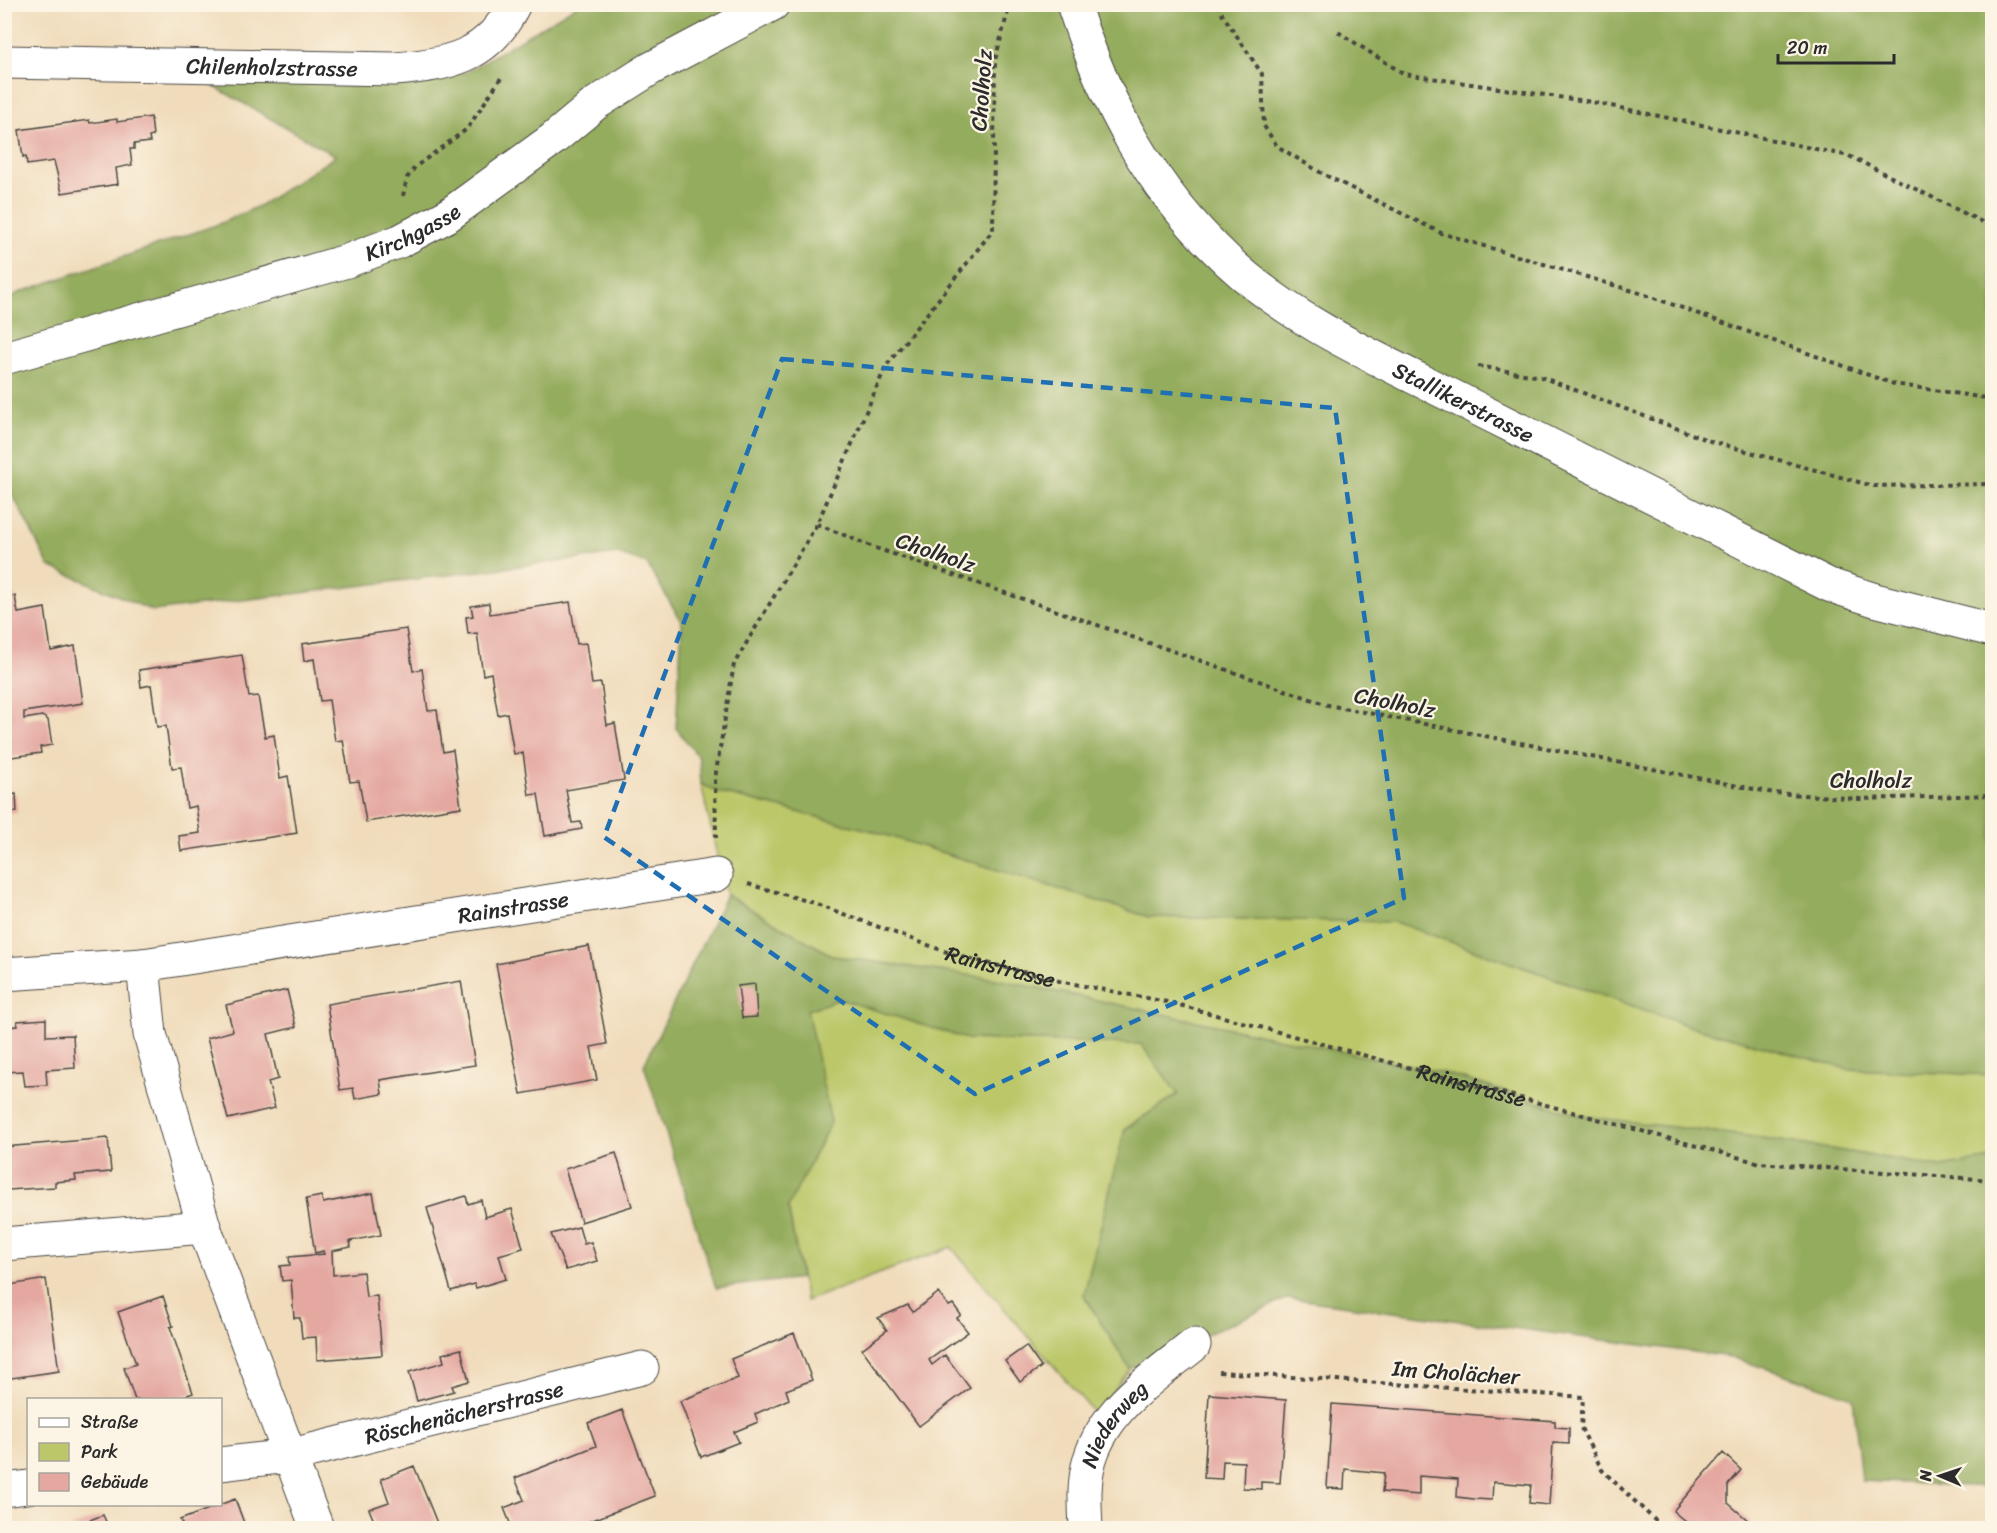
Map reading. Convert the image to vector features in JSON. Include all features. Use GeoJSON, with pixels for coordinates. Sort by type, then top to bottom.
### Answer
{"type":"FeatureCollection","features":[{"type":"Feature","properties":{"kind":"street","name":"Chilenholzstrasse"},"geometry":{"type":"LineString","coordinates":[[4,62],[395,69],[425,67],[466,57],[494,34],[514,4]]}},
{"type":"Feature","properties":{"kind":"street","name":"Kirchgasse"},"geometry":{"type":"LineString","coordinates":[[4,358],[347,261],[400,241],[447,216],[553,139],[595,104],[641,75],[773,4]]}},
{"type":"Feature","properties":{"kind":"street","name":"Stallikerstrasse"},"geometry":{"type":"LineString","coordinates":[[1073,4],[1093,65],[1114,109],[1154,176],[1176,205],[1228,261],[1288,309],[1434,386],[1829,585],[1875,600],[1992,630]]}},
{"type":"Feature","properties":{"kind":"street","name":"Rainstrasse"},"geometry":{"type":"LineString","coordinates":[[4,974],[143,965],[716,875]]}},
{"type":"Feature","properties":{"kind":"street"},"geometry":{"type":"LineString","coordinates":[[143,965],[150,1034],[204,1227],[288,1456],[317,1528]]}},
{"type":"Feature","properties":{"kind":"street"},"geometry":{"type":"LineString","coordinates":[[4,1244],[204,1227]]}},
{"type":"Feature","properties":{"kind":"street","name":"Niederweg"},"geometry":{"type":"LineString","coordinates":[[1086,1528],[1085,1496],[1090,1460],[1104,1429],[1121,1404],[1194,1345]]}},
{"type":"Feature","properties":{"kind":"street","name":"Röschenächerstrasse"},"geometry":{"type":"LineString","coordinates":[[222,1464],[288,1456],[642,1368]]}},
{"type":"Feature","properties":{"kind":"street"},"geometry":{"type":"LineString","coordinates":[[4,1490],[27,1487]]}},
{"type":"Feature","properties":{"kind":"path","name":"Cholholz"},"geometry":{"type":"LineString","coordinates":[[716,875],[715,778],[734,664],[817,524],[886,366],[993,230],[995,60],[1010,4]]}},
{"type":"Feature","properties":{"kind":"path"},"geometry":{"type":"LineString","coordinates":[[1219,4],[1219,9],[1262,74],[1264,126],[1277,146],[1323,174],[1441,233],[1643,294],[1894,384],[1992,399]]}},
{"type":"Feature","properties":{"kind":"path"},"geometry":{"type":"LineString","coordinates":[[1338,32],[1404,74],[1592,102],[1849,156],[1992,227]]}},
{"type":"Feature","properties":{"kind":"path"},"geometry":{"type":"LineString","coordinates":[[402,204],[407,178],[416,167],[467,129],[505,71]]}},
{"type":"Feature","properties":{"kind":"path"},"geometry":{"type":"LineString","coordinates":[[1541,377],[1710,441],[1873,486],[1992,484]]}},
{"type":"Feature","properties":{"kind":"path","name":"Cholholz"},"geometry":{"type":"LineString","coordinates":[[817,524],[873,547],[1328,705],[1774,794],[1860,799],[1992,795]]}},
{"type":"Feature","properties":{"kind":"path","name":"Rainstrasse"},"geometry":{"type":"LineString","coordinates":[[716,875],[811,902],[955,955],[1059,981],[1172,1003],[1760,1163],[1992,1180]]}},
{"type":"Feature","properties":{"kind":"path","name":"Im Cholächer"},"geometry":{"type":"LineString","coordinates":[[1165,1368],[1583,1397],[1581,1428],[1602,1470],[1663,1528]]}},
{"type":"Feature","properties":{"kind":"highlighted area"},"geometry":{"type":"Polygon","coordinates":[[[782,359],[1335,408],[1404,898],[975,1094],[604,837],[782,359]]]}},
{"type":"Feature","properties":{"kind":"green space"},"geometry":{"type":"Polygon","coordinates":[[[579,4],[1992,5],[1992,1075],[1848,1069],[1689,1026],[1395,922],[1149,917],[873,831],[718,792],[701,784],[699,758],[676,728],[682,622],[647,564],[618,554],[153,611],[49,566],[5,480],[5,303],[18,293],[219,224],[261,205],[336,156],[201,79],[467,72],[579,4]]]}},
{"type":"Feature","properties":{"kind":"green space"},"geometry":{"type":"Polygon","coordinates":[[[701,784],[718,792],[873,831],[1149,917],[1395,922],[1689,1026],[1848,1069],[1992,1075],[1992,1159],[1941,1167],[1762,1138],[1582,1116],[1444,1073],[995,979],[833,956],[726,895],[701,784]]]}},
{"type":"Feature","properties":{"kind":"green space"},"geometry":{"type":"Polygon","coordinates":[[[726,895],[833,956],[995,979],[1444,1073],[1582,1116],[1762,1138],[1941,1167],[1992,1159],[1992,1487],[1861,1481],[1853,1397],[1731,1357],[1288,1298],[1130,1369],[1084,1295],[1125,1129],[1178,1094],[1141,1044],[967,1039],[840,999],[807,1010],[831,1122],[788,1207],[801,1278],[716,1288],[644,1065],[726,895]]]}},
{"type":"Feature","properties":{"kind":"green space"},"geometry":{"type":"Polygon","coordinates":[[[840,999],[967,1039],[1141,1044],[1179,1094],[1125,1129],[1084,1295],[1130,1369],[1096,1415],[951,1247],[806,1301],[788,1207],[831,1122],[806,1010],[840,999]]]}},
{"type":"Feature","properties":{"kind":"building"},"geometry":{"type":"Polygon","coordinates":[[[151,117],[153,136],[149,137],[150,142],[134,144],[134,149],[130,149],[132,165],[116,168],[118,184],[62,193],[54,161],[27,165],[26,156],[23,157],[19,130],[89,120],[90,123],[117,119],[117,122],[151,117]]]}},
{"type":"Feature","properties":{"kind":"building"},"geometry":{"type":"Polygon","coordinates":[[[4,542],[9,557],[4,558],[4,542]]]}},
{"type":"Feature","properties":{"kind":"building"},"geometry":{"type":"Polygon","coordinates":[[[15,596],[18,613],[45,608],[51,651],[75,646],[83,703],[24,712],[24,719],[42,716],[48,720],[52,745],[40,747],[41,753],[4,758],[4,598],[15,596]]]}},
{"type":"Feature","properties":{"kind":"building"},"geometry":{"type":"Polygon","coordinates":[[[570,602],[577,644],[586,643],[592,684],[601,683],[607,725],[615,723],[624,780],[566,790],[572,823],[581,822],[582,829],[545,836],[538,794],[529,795],[523,753],[514,754],[507,713],[498,715],[491,673],[483,675],[477,633],[468,634],[466,617],[473,616],[471,606],[489,603],[490,614],[570,602]]]}},
{"type":"Feature","properties":{"kind":"building"},"geometry":{"type":"Polygon","coordinates":[[[406,629],[413,671],[422,669],[428,711],[437,710],[443,752],[453,750],[461,807],[366,822],[359,781],[350,782],[343,740],[335,741],[329,700],[320,701],[314,659],[304,661],[302,644],[406,629]]]}},
{"type":"Feature","properties":{"kind":"building"},"geometry":{"type":"Polygon","coordinates":[[[242,655],[249,697],[258,696],[265,737],[274,735],[280,778],[288,776],[297,833],[181,851],[179,836],[200,833],[196,806],[187,808],[181,767],[172,768],[166,726],[157,727],[151,685],[141,687],[139,670],[242,655]]]}},
{"type":"Feature","properties":{"kind":"building"},"geometry":{"type":"Polygon","coordinates":[[[16,794],[17,812],[4,813],[4,795],[16,794]]]}},
{"type":"Feature","properties":{"kind":"building"},"geometry":{"type":"Polygon","coordinates":[[[589,946],[607,1044],[591,1047],[597,1080],[521,1094],[496,964],[589,946]]]}},
{"type":"Feature","properties":{"kind":"building"},"geometry":{"type":"Polygon","coordinates":[[[461,981],[475,1065],[380,1080],[382,1094],[355,1099],[353,1088],[340,1090],[327,1004],[461,981]]]}},
{"type":"Feature","properties":{"kind":"building"},"geometry":{"type":"Polygon","coordinates":[[[755,984],[757,1017],[742,1018],[738,986],[755,984]]]}},
{"type":"Feature","properties":{"kind":"building"},"geometry":{"type":"Polygon","coordinates":[[[287,990],[296,1027],[268,1034],[278,1079],[268,1082],[275,1108],[228,1119],[207,1038],[233,1031],[226,1005],[287,990]]]}},
{"type":"Feature","properties":{"kind":"building"},"geometry":{"type":"Polygon","coordinates":[[[46,1019],[46,1036],[73,1035],[75,1068],[46,1070],[47,1085],[25,1086],[23,1071],[4,1072],[4,1027],[18,1026],[17,1021],[46,1019]]]}},
{"type":"Feature","properties":{"kind":"building"},"geometry":{"type":"Polygon","coordinates":[[[108,1138],[111,1172],[75,1175],[76,1180],[55,1182],[55,1187],[8,1190],[8,1185],[4,1185],[4,1147],[108,1138]]]}},
{"type":"Feature","properties":{"kind":"building"},"geometry":{"type":"Polygon","coordinates":[[[616,1153],[632,1206],[581,1222],[565,1169],[616,1153]]]}},
{"type":"Feature","properties":{"kind":"building"},"geometry":{"type":"Polygon","coordinates":[[[373,1193],[381,1235],[350,1241],[351,1247],[332,1251],[333,1275],[363,1272],[366,1297],[377,1296],[382,1355],[317,1360],[316,1337],[302,1338],[300,1318],[294,1318],[291,1280],[282,1281],[280,1266],[290,1265],[289,1257],[324,1254],[323,1251],[315,1253],[306,1199],[322,1196],[323,1203],[373,1193]]]}},
{"type":"Feature","properties":{"kind":"building"},"geometry":{"type":"Polygon","coordinates":[[[466,1196],[468,1204],[481,1200],[485,1217],[512,1209],[523,1248],[499,1255],[506,1279],[476,1288],[474,1284],[451,1291],[427,1208],[466,1196]]]}},
{"type":"Feature","properties":{"kind":"building"},"geometry":{"type":"Polygon","coordinates":[[[579,1227],[584,1244],[591,1242],[597,1261],[566,1270],[551,1234],[579,1227]]]}},
{"type":"Feature","properties":{"kind":"building"},"geometry":{"type":"Polygon","coordinates":[[[46,1279],[59,1371],[5,1379],[5,1292],[10,1291],[9,1285],[46,1279]]]}},
{"type":"Feature","properties":{"kind":"building"},"geometry":{"type":"Polygon","coordinates":[[[938,1293],[949,1306],[953,1304],[961,1315],[957,1318],[968,1332],[929,1360],[932,1365],[945,1355],[970,1388],[919,1426],[862,1349],[887,1330],[878,1318],[908,1305],[913,1312],[938,1293]]]}},
{"type":"Feature","properties":{"kind":"building"},"geometry":{"type":"Polygon","coordinates":[[[163,1296],[173,1326],[170,1327],[193,1393],[179,1398],[134,1398],[124,1368],[136,1364],[118,1312],[163,1296]]]}},
{"type":"Feature","properties":{"kind":"building"},"geometry":{"type":"Polygon","coordinates":[[[794,1333],[812,1380],[786,1390],[789,1399],[755,1414],[758,1422],[734,1432],[739,1442],[701,1457],[680,1401],[738,1378],[731,1359],[794,1333]]]}},
{"type":"Feature","properties":{"kind":"building"},"geometry":{"type":"Polygon","coordinates":[[[1026,1346],[1041,1367],[1020,1382],[1005,1361],[1026,1346]]]}},
{"type":"Feature","properties":{"kind":"building"},"geometry":{"type":"Polygon","coordinates":[[[461,1349],[469,1381],[452,1386],[454,1391],[417,1401],[409,1372],[444,1362],[442,1354],[461,1349]]]}},
{"type":"Feature","properties":{"kind":"building"},"geometry":{"type":"Polygon","coordinates":[[[1209,1394],[1286,1400],[1280,1483],[1261,1482],[1261,1489],[1243,1488],[1244,1462],[1223,1461],[1222,1479],[1204,1478],[1209,1394]]]}},
{"type":"Feature","properties":{"kind":"building"},"geometry":{"type":"Polygon","coordinates":[[[1332,1404],[1555,1421],[1555,1427],[1569,1428],[1569,1444],[1553,1443],[1549,1505],[1529,1503],[1531,1485],[1493,1482],[1492,1500],[1474,1499],[1457,1497],[1458,1479],[1419,1476],[1419,1495],[1382,1492],[1384,1473],[1345,1469],[1344,1489],[1327,1488],[1332,1404]]]}},
{"type":"Feature","properties":{"kind":"building"},"geometry":{"type":"Polygon","coordinates":[[[622,1410],[655,1496],[572,1528],[512,1528],[504,1508],[524,1500],[515,1478],[596,1446],[588,1423],[622,1410]]]}},
{"type":"Feature","properties":{"kind":"building"},"geometry":{"type":"Polygon","coordinates":[[[1723,1453],[1741,1470],[1728,1485],[1728,1503],[1750,1522],[1744,1528],[1693,1528],[1673,1511],[1723,1453]]]}},
{"type":"Feature","properties":{"kind":"building"},"geometry":{"type":"Polygon","coordinates":[[[414,1466],[439,1528],[377,1528],[369,1509],[389,1502],[381,1479],[414,1466]]]}},
{"type":"Feature","properties":{"kind":"building"},"geometry":{"type":"Polygon","coordinates":[[[235,1499],[246,1528],[184,1528],[180,1520],[222,1506],[235,1499]]]}},
{"type":"Feature","properties":{"kind":"building"},"geometry":{"type":"Polygon","coordinates":[[[103,1515],[109,1528],[69,1528],[103,1515]]]}}]}
